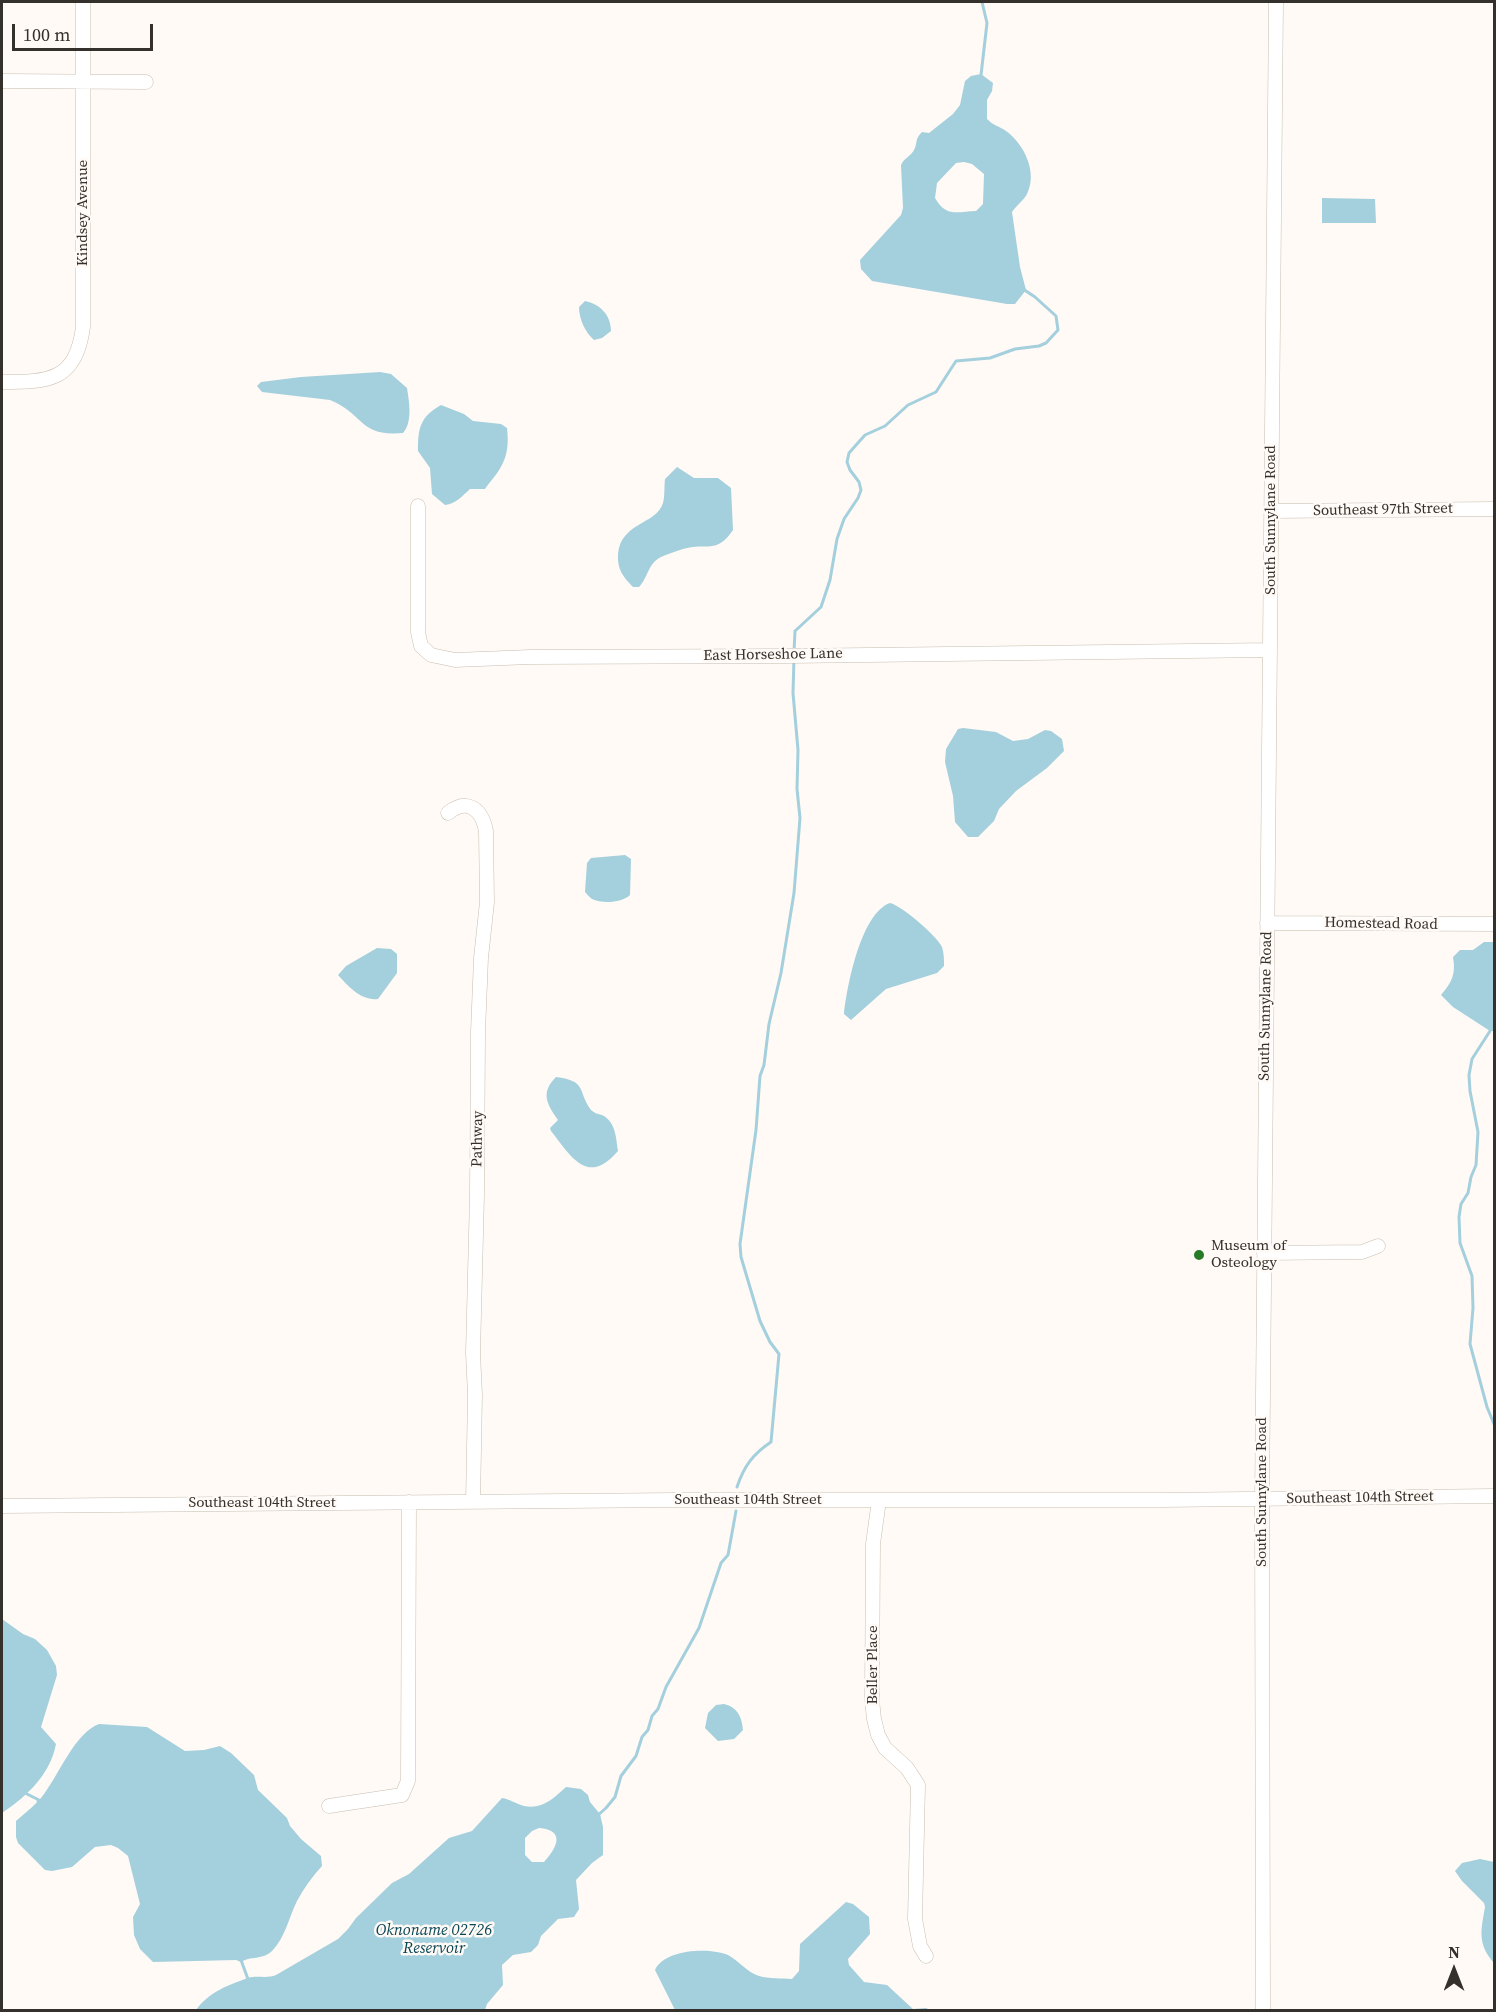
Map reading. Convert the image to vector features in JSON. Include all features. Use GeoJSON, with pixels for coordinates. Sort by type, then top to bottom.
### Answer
{"type":"FeatureCollection","features":[{"type":"Feature","properties":{"kind":"street","name":"Kindsey Avenue"},"geometry":{"type":"LineString","coordinates":[[2,382],[40,381],[57,375],[73,362],[81,348],[83,327],[83,2]]}},
{"type":"Feature","properties":{"kind":"street","name":"South Sunnylane Road"},"geometry":{"type":"LineString","coordinates":[[1263,2010],[1262,1499],[1276,2]]}},
{"type":"Feature","properties":{"kind":"street"},"geometry":{"type":"LineString","coordinates":[[2,81],[146,82]]}},
{"type":"Feature","properties":{"kind":"street","name":"East Horseshoe Lane"},"geometry":{"type":"LineString","coordinates":[[418,506],[421,646],[431,655],[445,659],[1270,650]]}},
{"type":"Feature","properties":{"kind":"street","name":"Southeast 97th Street"},"geometry":{"type":"LineString","coordinates":[[1271,512],[1494,509]]}},
{"type":"Feature","properties":{"kind":"street","name":"Pathway"},"geometry":{"type":"LineString","coordinates":[[448,813],[456,807],[476,809],[484,821],[486,831],[487,902],[481,958],[478,1032],[473,1502]]}},
{"type":"Feature","properties":{"kind":"street","name":"Homestead Road"},"geometry":{"type":"LineString","coordinates":[[1267,923],[1494,924]]}},
{"type":"Feature","properties":{"kind":"street"},"geometry":{"type":"LineString","coordinates":[[1264,1253],[1362,1252],[1378,1246]]}},
{"type":"Feature","properties":{"kind":"street","name":"Southeast 104th Street"},"geometry":{"type":"LineString","coordinates":[[2,1506],[1494,1496]]}},
{"type":"Feature","properties":{"kind":"street","name":"Beller Place"},"geometry":{"type":"LineString","coordinates":[[879,1500],[873,1544],[872,1700],[878,1735],[885,1748],[907,1768],[918,1785],[915,1919],[920,1946],[926,1956]]}},
{"type":"Feature","properties":{"kind":"street"},"geometry":{"type":"LineString","coordinates":[[329,1806],[402,1795],[408,1781],[409,1502]]}},
{"type":"Feature","properties":{"kind":"water"},"geometry":{"type":"Polygon","coordinates":[[[981,74],[993,83],[987,100],[987,119],[1013,137],[1023,151],[1030,168],[1030,186],[1027,194],[1012,212],[1020,267],[1026,290],[1015,304],[872,281],[861,269],[860,260],[901,215],[903,208],[902,163],[913,152],[922,132],[929,133],[953,114],[960,105],[965,81],[971,76],[981,74]],[[956,163],[937,183],[935,198],[948,211],[976,211],[983,204],[984,174],[972,164],[956,163]]]}},
{"type":"Feature","properties":{"kind":"water"},"geometry":{"type":"Polygon","coordinates":[[[1322,198],[1375,199],[1376,223],[1322,223],[1322,198]]]}},
{"type":"Feature","properties":{"kind":"water"},"geometry":{"type":"Polygon","coordinates":[[[585,301],[600,308],[607,315],[611,331],[602,338],[594,340],[583,325],[579,307],[585,301]]]}},
{"type":"Feature","properties":{"kind":"water"},"geometry":{"type":"Polygon","coordinates":[[[380,372],[391,374],[407,388],[409,417],[403,433],[378,432],[369,428],[350,412],[330,400],[262,392],[257,386],[261,382],[301,377],[380,372]]]}},
{"type":"Feature","properties":{"kind":"water"},"geometry":{"type":"Polygon","coordinates":[[[441,405],[464,414],[473,421],[501,424],[507,428],[508,437],[504,459],[498,472],[485,489],[470,489],[456,501],[445,505],[432,494],[430,468],[418,451],[420,430],[424,419],[441,405]]]}},
{"type":"Feature","properties":{"kind":"water"},"geometry":{"type":"Polygon","coordinates":[[[677,467],[694,478],[718,478],[731,488],[733,530],[727,538],[716,545],[691,547],[661,557],[653,563],[639,587],[633,587],[620,568],[618,554],[621,544],[625,536],[659,510],[664,500],[665,479],[677,467]]]}},
{"type":"Feature","properties":{"kind":"water"},"geometry":{"type":"Polygon","coordinates":[[[958,729],[996,732],[1013,741],[1028,739],[1045,730],[1051,731],[1062,739],[1064,751],[1047,768],[1016,791],[999,809],[994,821],[978,837],[968,837],[955,822],[953,796],[945,762],[946,749],[958,729]]]}},
{"type":"Feature","properties":{"kind":"water"},"geometry":{"type":"Polygon","coordinates":[[[625,855],[631,859],[630,895],[612,902],[601,902],[591,898],[585,892],[587,863],[591,858],[625,855]]]}},
{"type":"Feature","properties":{"kind":"water"},"geometry":{"type":"Polygon","coordinates":[[[890,903],[910,915],[939,942],[943,949],[944,966],[937,973],[886,989],[851,1020],[844,1014],[848,986],[857,952],[871,921],[880,909],[890,903]]]}},
{"type":"Feature","properties":{"kind":"water"},"geometry":{"type":"Polygon","coordinates":[[[1484,942],[1494,942],[1494,1031],[1490,1031],[1453,1007],[1441,995],[1452,978],[1453,957],[1460,950],[1473,950],[1484,942]]]}},
{"type":"Feature","properties":{"kind":"water"},"geometry":{"type":"Polygon","coordinates":[[[377,948],[391,949],[397,954],[397,973],[378,999],[372,999],[355,992],[338,975],[346,966],[377,948]]]}},
{"type":"Feature","properties":{"kind":"water"},"geometry":{"type":"Polygon","coordinates":[[[556,1077],[577,1084],[591,1110],[608,1119],[613,1127],[618,1151],[598,1166],[589,1167],[581,1164],[551,1131],[550,1128],[558,1120],[548,1104],[547,1093],[556,1077]]]}},
{"type":"Feature","properties":{"kind":"water"},"geometry":{"type":"Polygon","coordinates":[[[2,1619],[23,1634],[35,1639],[47,1650],[56,1666],[57,1675],[41,1727],[56,1744],[53,1755],[36,1784],[2,1813],[2,1619]]]}},
{"type":"Feature","properties":{"kind":"water"},"geometry":{"type":"Polygon","coordinates":[[[716,1705],[729,1705],[738,1714],[743,1730],[734,1739],[718,1741],[705,1728],[708,1713],[716,1705]]]}},
{"type":"Feature","properties":{"kind":"water"},"geometry":{"type":"Polygon","coordinates":[[[99,1724],[147,1727],[185,1751],[220,1746],[231,1753],[254,1775],[258,1790],[287,1818],[290,1826],[301,1839],[321,1856],[322,1866],[302,1892],[280,1940],[268,1954],[241,1962],[236,1960],[153,1962],[140,1949],[134,1935],[133,1917],[140,1904],[128,1856],[111,1845],[95,1847],[72,1867],[52,1871],[45,1870],[18,1843],[16,1821],[41,1798],[82,1736],[99,1724]]]}},
{"type":"Feature","properties":{"kind":"water","name":"Oknoname 02726 Reservoir"},"geometry":{"type":"Polygon","coordinates":[[[566,1787],[581,1789],[588,1795],[590,1802],[600,1814],[603,1827],[603,1855],[576,1880],[579,1909],[574,1917],[558,1919],[541,1936],[538,1945],[531,1952],[513,1955],[502,1965],[503,1985],[487,2004],[485,2010],[196,2010],[207,1998],[226,1986],[251,1977],[276,1975],[338,1939],[392,1883],[409,1874],[449,1838],[472,1831],[502,1798],[524,1806],[542,1805],[566,1787]],[[539,1828],[525,1838],[525,1855],[532,1862],[544,1862],[555,1846],[556,1836],[547,1829],[539,1828]]]}},
{"type":"Feature","properties":{"kind":"water"},"geometry":{"type":"Polygon","coordinates":[[[1480,1859],[1494,1862],[1494,1963],[1485,1949],[1482,1937],[1484,1903],[1455,1871],[1462,1863],[1480,1859]]]}},
{"type":"Feature","properties":{"kind":"water"},"geometry":{"type":"Polygon","coordinates":[[[846,1902],[853,1904],[869,1917],[870,1934],[848,1959],[849,1965],[864,1982],[887,1985],[913,2009],[930,2010],[675,2010],[655,1970],[660,1963],[677,1954],[710,1951],[728,1955],[759,1976],[792,1979],[799,1971],[800,1944],[846,1902]]]}},
{"type":"Feature","properties":{"kind":"waterway"},"geometry":{"type":"LineString","coordinates":[[981,75],[987,23],[982,2]]}},
{"type":"Feature","properties":{"kind":"waterway"},"geometry":{"type":"LineString","coordinates":[[794,652],[795,631],[821,607],[830,580],[837,539],[844,519],[861,490],[847,462],[849,453],[865,435],[885,426],[908,405],[936,392],[956,361],[990,358],[1015,349],[1046,343],[1058,330],[1056,316],[1023,289]]}},
{"type":"Feature","properties":{"kind":"waterway"},"geometry":{"type":"LineString","coordinates":[[737,1487],[750,1461],[771,1442],[779,1354],[770,1342],[760,1321],[741,1257],[740,1244],[756,1130],[760,1076],[764,1065],[769,1024],[781,973],[794,893],[800,818],[797,789],[798,750],[793,693],[794,658]]}},
{"type":"Feature","properties":{"kind":"waterway"},"geometry":{"type":"LineString","coordinates":[[1490,1031],[1472,1059],[1469,1075],[1478,1132],[1476,1165],[1468,1193],[1461,1204],[1459,1217],[1460,1243],[1472,1276],[1473,1308],[1470,1344],[1487,1407],[1494,1424]]}},
{"type":"Feature","properties":{"kind":"waterway"},"geometry":{"type":"LineString","coordinates":[[597,1816],[615,1797],[621,1776],[636,1756],[642,1737],[648,1730],[666,1687],[699,1628],[721,1563],[728,1555],[736,1511]]}},
{"type":"Feature","properties":{"kind":"waterway"},"geometry":{"type":"LineString","coordinates":[[25,1793],[38,1801]]}},
{"type":"Feature","properties":{"kind":"waterway"},"geometry":{"type":"LineString","coordinates":[[241,1960],[249,1982]]}},
{"type":"Feature","properties":{"kind":"place","name":"Museum of Osteology"},"geometry":{"type":"Point","coordinates":[1199,1255]}}]}
